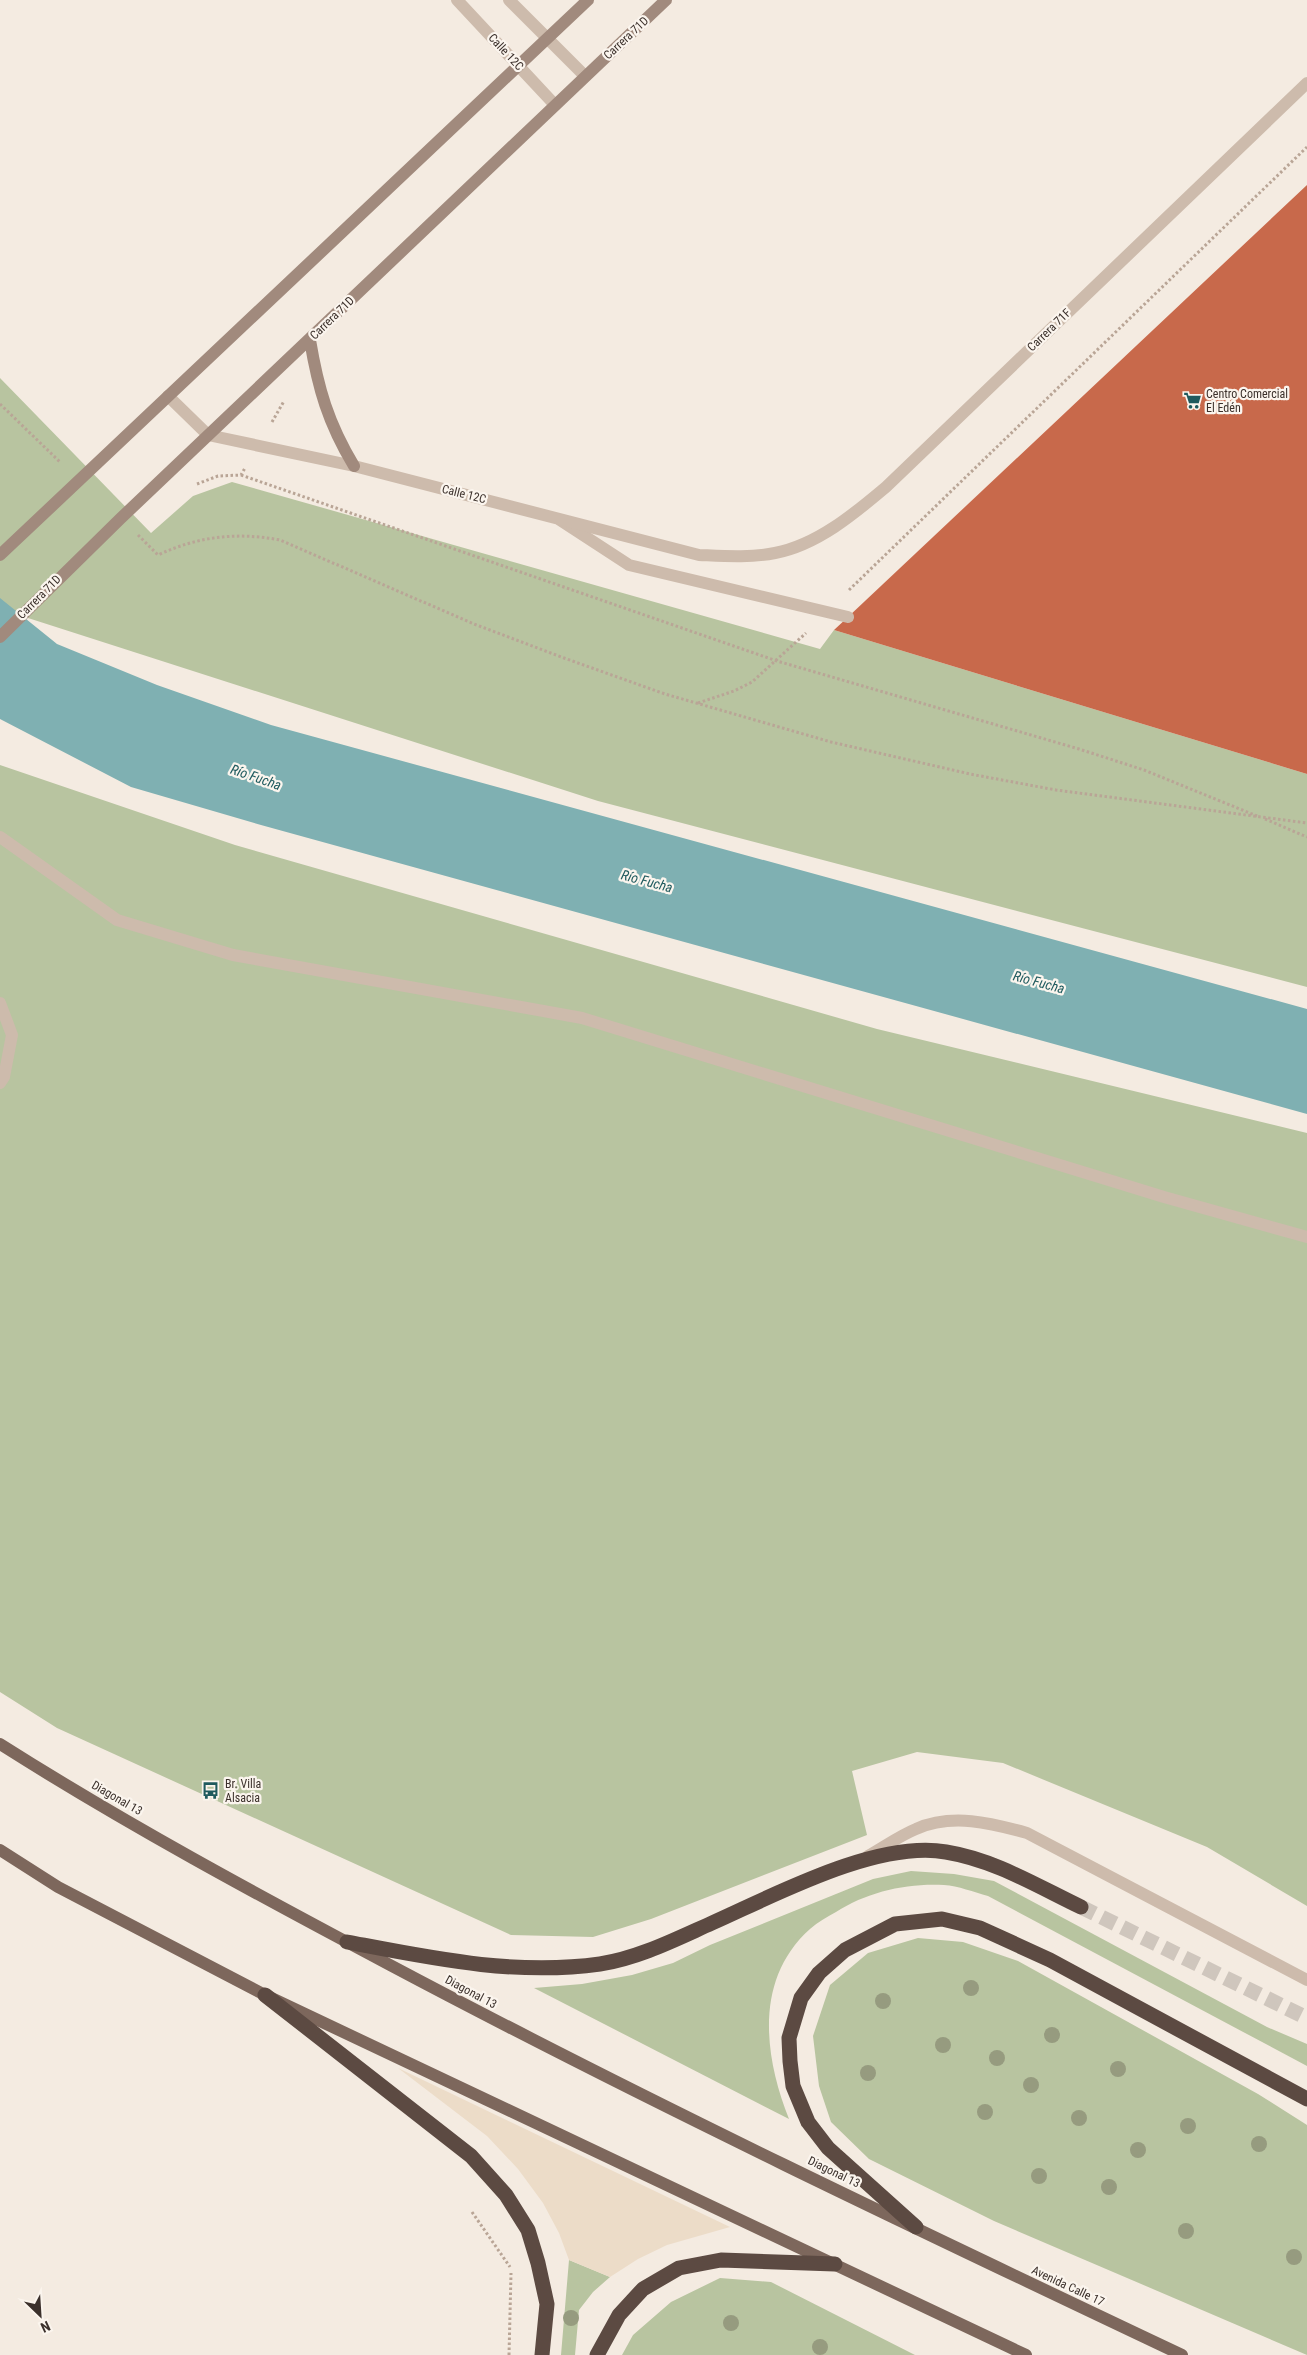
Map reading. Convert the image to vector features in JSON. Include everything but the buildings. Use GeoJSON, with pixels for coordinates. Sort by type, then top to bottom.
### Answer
{"type":"FeatureCollection","features":[{"type":"Feature","properties":{"kind":"highway"},"geometry":{"type":"LineString","coordinates":[[347,1942],[464,1964],[513,1968],[600,1964],[654,1949],[772,1896],[863,1860],[900,1852],[945,1852],[997,1865],[1081,1907]]}},
{"type":"Feature","properties":{"kind":"highway"},"geometry":{"type":"LineString","coordinates":[[916,2227],[828,2148],[808,2122],[793,2086],[790,2061],[789,2038],[801,1998],[819,1973],[844,1950],[895,1924],[942,1919],[980,1928],[1050,1960],[1307,2099]]}},
{"type":"Feature","properties":{"kind":"highway"},"geometry":{"type":"LineString","coordinates":[[265,1995],[471,2156],[506,2196],[528,2230],[547,2304],[542,2355]]}},
{"type":"Feature","properties":{"kind":"highway"},"geometry":{"type":"LineString","coordinates":[[597,2355],[619,2315],[643,2289],[679,2268],[721,2260],[835,2264]]}},
{"type":"Feature","properties":{"kind":"main road","name":"Diagonal 13"},"geometry":{"type":"LineString","coordinates":[[0,1744],[231,1881],[516,2031],[721,2134],[943,2241]]}},
{"type":"Feature","properties":{"kind":"main road"},"geometry":{"type":"LineString","coordinates":[[0,1850],[58,1887],[265,1995],[1026,2355]]}},
{"type":"Feature","properties":{"kind":"main road","name":"Avenida Calle 17"},"geometry":{"type":"LineString","coordinates":[[943,2241],[1182,2355]]}},
{"type":"Feature","properties":{"kind":"street","name":"Calle 12C"},"geometry":{"type":"LineString","coordinates":[[457,0],[555,105]]}},
{"type":"Feature","properties":{"kind":"street"},"geometry":{"type":"LineString","coordinates":[[509,0],[585,76]]}},
{"type":"Feature","properties":{"kind":"street"},"geometry":{"type":"LineString","coordinates":[[0,555],[588,0]]}},
{"type":"Feature","properties":{"kind":"street","name":"Carrera 71D"},"geometry":{"type":"LineString","coordinates":[[0,637],[82,555],[666,0]]}},
{"type":"Feature","properties":{"kind":"street","name":"Carrera 71F"},"geometry":{"type":"LineString","coordinates":[[775,553],[806,542],[850,516],[886,487],[1307,83]]}},
{"type":"Feature","properties":{"kind":"street"},"geometry":{"type":"LineString","coordinates":[[310,340],[317,383],[326,412],[338,440],[354,466]]}},
{"type":"Feature","properties":{"kind":"street"},"geometry":{"type":"LineString","coordinates":[[168,396],[208,435]]}},
{"type":"Feature","properties":{"kind":"street","name":"Calle 12C"},"geometry":{"type":"LineString","coordinates":[[208,435],[354,466],[699,554],[732,556],[775,553]]}},
{"type":"Feature","properties":{"kind":"street"},"geometry":{"type":"LineString","coordinates":[[556,518],[629,565],[848,617]]}},
{"type":"Feature","properties":{"kind":"street"},"geometry":{"type":"LineString","coordinates":[[0,836],[117,920],[233,955],[582,1018],[1164,1197],[1307,1237]]}},
{"type":"Feature","properties":{"kind":"street"},"geometry":{"type":"LineString","coordinates":[[0,1002],[12,1035],[4,1077],[0,1083]]}},
{"type":"Feature","properties":{"kind":"street"},"geometry":{"type":"LineString","coordinates":[[863,1860],[916,1828],[951,1820],[991,1823],[1027,1833],[1307,1980]]}},
{"type":"Feature","properties":{"kind":"path"},"geometry":{"type":"LineString","coordinates":[[697,703],[734,692],[752,682],[776,661],[1307,147]]}},
{"type":"Feature","properties":{"kind":"path"},"geometry":{"type":"LineString","coordinates":[[0,404],[78,480]]}},
{"type":"Feature","properties":{"kind":"path"},"geometry":{"type":"LineString","coordinates":[[241,475],[776,661],[1079,749],[1190,787],[1307,837]]}},
{"type":"Feature","properties":{"kind":"path"},"geometry":{"type":"LineString","coordinates":[[138,535],[158,555],[190,542],[211,537],[233,535],[280,540],[474,624],[564,658],[697,703],[831,742],[970,774],[1130,801],[1307,823]]}},
{"type":"Feature","properties":{"kind":"path"},"geometry":{"type":"LineString","coordinates":[[472,2212],[511,2270],[509,2355]]}},
{"type":"Feature","properties":{"kind":"green space"},"geometry":{"type":"Polygon","coordinates":[[[0,378],[151,533],[193,496],[232,482],[820,649],[834,630],[1307,774],[1307,987],[598,801],[0,609],[0,378]]]}},
{"type":"Feature","properties":{"kind":"green space"},"geometry":{"type":"Polygon","coordinates":[[[0,765],[235,845],[877,1029],[1307,1133],[1307,1906],[1207,1847],[1003,1763],[917,1752],[852,1771],[867,1835],[651,1919],[593,1937],[511,1935],[57,1728],[0,1692],[0,765]]]}},
{"type":"Feature","properties":{"kind":"green space"},"geometry":{"type":"Polygon","coordinates":[[[911,1871],[954,1874],[994,1881],[1267,2027],[1307,2044],[1307,2066],[988,1896],[944,1885],[901,1887],[861,1899],[816,1924],[792,1949],[780,1971],[772,1994],[769,2019],[774,2070],[780,2095],[789,2119],[534,1988],[582,1984],[632,1975],[673,1963],[710,1945],[873,1879],[911,1871]]]}},
{"type":"Feature","properties":{"kind":"green space"},"geometry":{"type":"Polygon","coordinates":[[[918,1938],[963,1942],[1018,1961],[1258,2094],[1307,2125],[1307,2355],[994,2221],[869,2159],[831,2122],[819,2086],[813,2036],[830,1985],[868,1953],[918,1938]]]}},
{"type":"Feature","properties":{"kind":"green space"},"geometry":{"type":"Polygon","coordinates":[[[569,2260],[610,2277],[593,2292],[579,2310],[575,2355],[561,2355],[569,2260]]]}},
{"type":"Feature","properties":{"kind":"green space"},"geometry":{"type":"Polygon","coordinates":[[[720,2278],[771,2282],[915,2355],[622,2355],[633,2335],[671,2302],[720,2278]]]}},
{"type":"Feature","properties":{"kind":"shaded area"},"geometry":{"type":"Polygon","coordinates":[[[398,2068],[730,2227],[667,2245],[638,2259],[610,2277],[569,2260],[559,2233],[543,2203],[518,2169],[487,2136],[398,2068]]]}},
{"type":"Feature","properties":{"kind":"water","name":"Río Fucha"},"geometry":{"type":"Polygon","coordinates":[[[0,598],[57,644],[157,685],[271,725],[1307,1009],[1307,1114],[261,825],[131,787],[0,719],[0,598]]]}},
{"type":"Feature","properties":{"kind":"tunnel"},"geometry":{"type":"LineString","coordinates":[[1081,1907],[1307,2018]]}},
{"type":"Feature","properties":{"kind":"place","name":"Centro Comercial El Edén"},"geometry":{"type":"Point","coordinates":[1192,401]}},
{"type":"Feature","properties":{"kind":"place","name":"Br. Villa Alsacia"},"geometry":{"type":"Point","coordinates":[211,1791]}}]}
